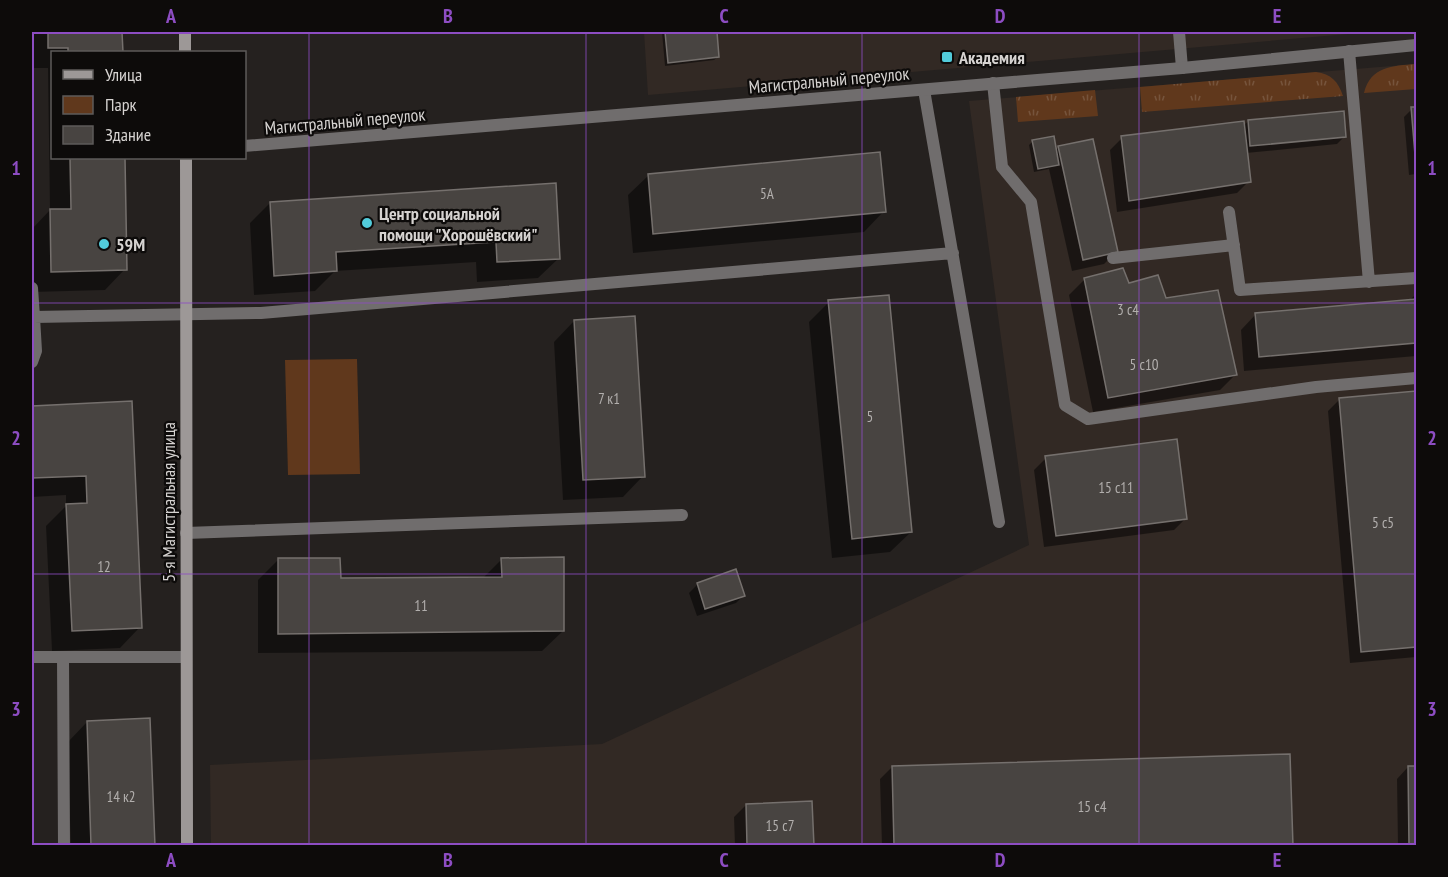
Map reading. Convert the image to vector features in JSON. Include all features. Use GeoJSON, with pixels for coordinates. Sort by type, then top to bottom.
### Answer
{"type":"FeatureCollection","features":[{"type":"Feature","properties":{"kind":"street"},"geometry":{"type":"LineString","coordinates":[[185,32],[185,51]]}},
{"type":"Feature","properties":{"kind":"street"},"geometry":{"type":"LineString","coordinates":[[1179,32],[1182,68]]}},
{"type":"Feature","properties":{"kind":"street","name":"Магистральный переулок"},"geometry":{"type":"LineString","coordinates":[[246,146],[1182,68],[1416,45]]}},
{"type":"Feature","properties":{"kind":"street"},"geometry":{"type":"LineString","coordinates":[[1349,51],[1369,282]]}},
{"type":"Feature","properties":{"kind":"street"},"geometry":{"type":"LineString","coordinates":[[993,83],[1002,167],[1031,202],[1065,405],[1088,419],[1316,387],[1416,378]]}},
{"type":"Feature","properties":{"kind":"street"},"geometry":{"type":"LineString","coordinates":[[924,90],[999,522]]}},
{"type":"Feature","properties":{"kind":"street","name":"5-я Магистральная улица"},"geometry":{"type":"LineString","coordinates":[[186,159],[188,846]]}},
{"type":"Feature","properties":{"kind":"street"},"geometry":{"type":"LineString","coordinates":[[1229,212],[1240,290],[1416,278]]}},
{"type":"Feature","properties":{"kind":"street"},"geometry":{"type":"LineString","coordinates":[[1113,258],[1234,245]]}},
{"type":"Feature","properties":{"kind":"street"},"geometry":{"type":"LineString","coordinates":[[34,317],[261,314],[953,253]]}},
{"type":"Feature","properties":{"kind":"street"},"geometry":{"type":"LineString","coordinates":[[32,288],[36,351],[32,362]]}},
{"type":"Feature","properties":{"kind":"street"},"geometry":{"type":"LineString","coordinates":[[186,533],[682,514]]}},
{"type":"Feature","properties":{"kind":"street"},"geometry":{"type":"LineString","coordinates":[[32,657],[186,657]]}},
{"type":"Feature","properties":{"kind":"street"},"geometry":{"type":"LineString","coordinates":[[63,657],[64,846]]}},
{"type":"Feature","properties":{"kind":"shaded area"},"geometry":{"type":"Polygon","coordinates":[[[644,32],[1371,32],[648,95],[644,32]]]}},
{"type":"Feature","properties":{"kind":"shaded area"},"geometry":{"type":"Polygon","coordinates":[[[1416,64],[1416,845],[211,845],[210,765],[602,744],[1029,545],[969,101],[1416,64]]]}},
{"type":"Feature","properties":{"kind":"green space"},"geometry":{"type":"Polygon","coordinates":[[[1416,64],[1416,89],[1364,93],[1367,84],[1377,72],[1391,67],[1416,64]]]}},
{"type":"Feature","properties":{"kind":"green space"},"geometry":{"type":"Polygon","coordinates":[[[1316,72],[1326,74],[1333,79],[1343,96],[1142,112],[1140,87],[1316,72]]]}},
{"type":"Feature","properties":{"kind":"green space"},"geometry":{"type":"Polygon","coordinates":[[[1095,90],[1098,116],[1018,122],[1016,97],[1095,90]]]}},
{"type":"Feature","properties":{"kind":"green space"},"geometry":{"type":"Polygon","coordinates":[[[357,359],[360,474],[288,475],[285,360],[357,359]]]}},
{"type":"Feature","properties":{"kind":"building"},"geometry":{"type":"Polygon","coordinates":[[[48,32],[122,32],[123,51],[68,51],[68,48],[48,48],[48,32]]]}},
{"type":"Feature","properties":{"kind":"building"},"geometry":{"type":"Polygon","coordinates":[[[665,32],[717,32],[719,57],[668,63],[665,32]]]}},
{"type":"Feature","properties":{"kind":"building"},"geometry":{"type":"Polygon","coordinates":[[[1411,107],[1416,107],[1416,167],[1411,107]]]}},
{"type":"Feature","properties":{"kind":"building"},"geometry":{"type":"Polygon","coordinates":[[[1344,111],[1346,137],[1250,146],[1248,120],[1344,111]]]}},
{"type":"Feature","properties":{"kind":"building"},"geometry":{"type":"Polygon","coordinates":[[[1244,121],[1251,182],[1129,201],[1121,136],[1244,121]]]}},
{"type":"Feature","properties":{"kind":"building"},"geometry":{"type":"Polygon","coordinates":[[[1054,136],[1059,165],[1038,169],[1032,140],[1054,136]]]}},
{"type":"Feature","properties":{"kind":"building"},"geometry":{"type":"Polygon","coordinates":[[[1093,139],[1118,252],[1083,260],[1058,146],[1093,139]]]}},
{"type":"Feature","properties":{"kind":"building"},"geometry":{"type":"Polygon","coordinates":[[[880,152],[886,212],[653,234],[648,174],[880,152]]]}},
{"type":"Feature","properties":{"kind":"building"},"geometry":{"type":"Polygon","coordinates":[[[70,159],[125,159],[127,270],[51,272],[50,209],[71,209],[70,159]]]}},
{"type":"Feature","properties":{"kind":"building"},"geometry":{"type":"Polygon","coordinates":[[[556,183],[560,259],[497,262],[496,242],[336,252],[337,271],[274,276],[270,202],[556,183]]]}},
{"type":"Feature","properties":{"kind":"building"},"geometry":{"type":"Polygon","coordinates":[[[1123,268],[1129,283],[1158,275],[1166,298],[1218,290],[1237,375],[1108,398],[1084,278],[1123,268]]]}},
{"type":"Feature","properties":{"kind":"building"},"geometry":{"type":"Polygon","coordinates":[[[889,295],[912,532],[852,539],[828,300],[889,295]]]}},
{"type":"Feature","properties":{"kind":"building"},"geometry":{"type":"Polygon","coordinates":[[[1416,299],[1416,343],[1259,357],[1255,313],[1416,299]]]}},
{"type":"Feature","properties":{"kind":"building"},"geometry":{"type":"Polygon","coordinates":[[[635,316],[645,477],[583,480],[574,320],[635,316]]]}},
{"type":"Feature","properties":{"kind":"building"},"geometry":{"type":"Polygon","coordinates":[[[1416,391],[1416,647],[1361,652],[1339,398],[1416,391]]]}},
{"type":"Feature","properties":{"kind":"building"},"geometry":{"type":"Polygon","coordinates":[[[132,401],[142,628],[72,631],[66,504],[87,503],[86,476],[32,478],[32,406],[132,401]]]}},
{"type":"Feature","properties":{"kind":"building"},"geometry":{"type":"Polygon","coordinates":[[[1177,439],[1187,519],[1056,536],[1045,456],[1177,439]]]}},
{"type":"Feature","properties":{"kind":"building"},"geometry":{"type":"Polygon","coordinates":[[[564,557],[564,631],[278,634],[278,558],[340,558],[341,578],[502,577],[501,558],[564,557]]]}},
{"type":"Feature","properties":{"kind":"building"},"geometry":{"type":"Polygon","coordinates":[[[736,569],[745,596],[705,609],[697,583],[736,569]]]}},
{"type":"Feature","properties":{"kind":"building"},"geometry":{"type":"Polygon","coordinates":[[[150,718],[155,846],[91,846],[87,721],[150,718]]]}},
{"type":"Feature","properties":{"kind":"building"},"geometry":{"type":"Polygon","coordinates":[[[1290,754],[1293,846],[894,846],[892,766],[1290,754]]]}},
{"type":"Feature","properties":{"kind":"building"},"geometry":{"type":"Polygon","coordinates":[[[1408,766],[1416,766],[1416,846],[1409,846],[1408,766]]]}},
{"type":"Feature","properties":{"kind":"building"},"geometry":{"type":"Polygon","coordinates":[[[812,801],[814,846],[747,846],[746,804],[812,801]]]}},
{"type":"Feature","properties":{"kind":"place","name":"Академия"},"geometry":{"type":"Point","coordinates":[947,57]}},
{"type":"Feature","properties":{"kind":"place","name":"Центр социальной помощи \"Хорошёвский\""},"geometry":{"type":"Point","coordinates":[367,223]}},
{"type":"Feature","properties":{"kind":"place","name":"59М"},"geometry":{"type":"Point","coordinates":[104,244]}}]}
